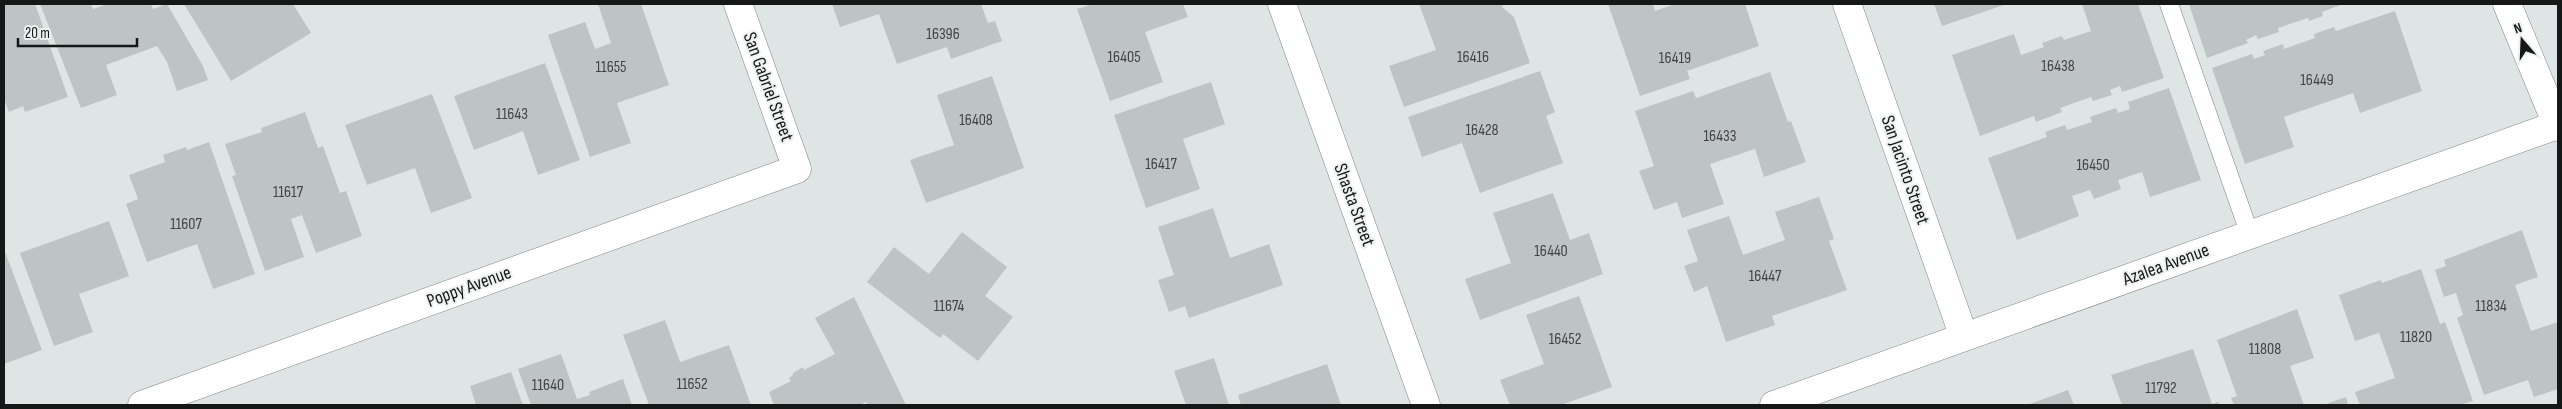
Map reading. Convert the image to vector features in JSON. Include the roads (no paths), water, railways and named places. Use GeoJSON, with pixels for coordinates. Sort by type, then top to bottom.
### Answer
{"type":"FeatureCollection","features":[{"type":"Feature","properties":{"kind":"street","name":"San Gabriel Street"},"geometry":{"type":"LineString","coordinates":[[738,4],[797,170]]}},
{"type":"Feature","properties":{"kind":"street","name":"Shasta Street"},"geometry":{"type":"LineString","coordinates":[[1282,4],[1426,405]]}},
{"type":"Feature","properties":{"kind":"street","name":"San Jacinto Street"},"geometry":{"type":"LineString","coordinates":[[1847,4],[1964,337]]}},
{"type":"Feature","properties":{"kind":"street"},"geometry":{"type":"LineString","coordinates":[[2507,4],[2558,126]]}},
{"type":"Feature","properties":{"kind":"street","name":"Azalea Avenue"},"geometry":{"type":"LineString","coordinates":[[1774,405],[2558,126]]}},
{"type":"Feature","properties":{"kind":"street","name":"Poppy Avenue"},"geometry":{"type":"LineString","coordinates":[[142,405],[797,170]]}},
{"type":"Feature","properties":{"kind":"lane"},"geometry":{"type":"LineString","coordinates":[[2169,4],[2250,235]]}}]}
